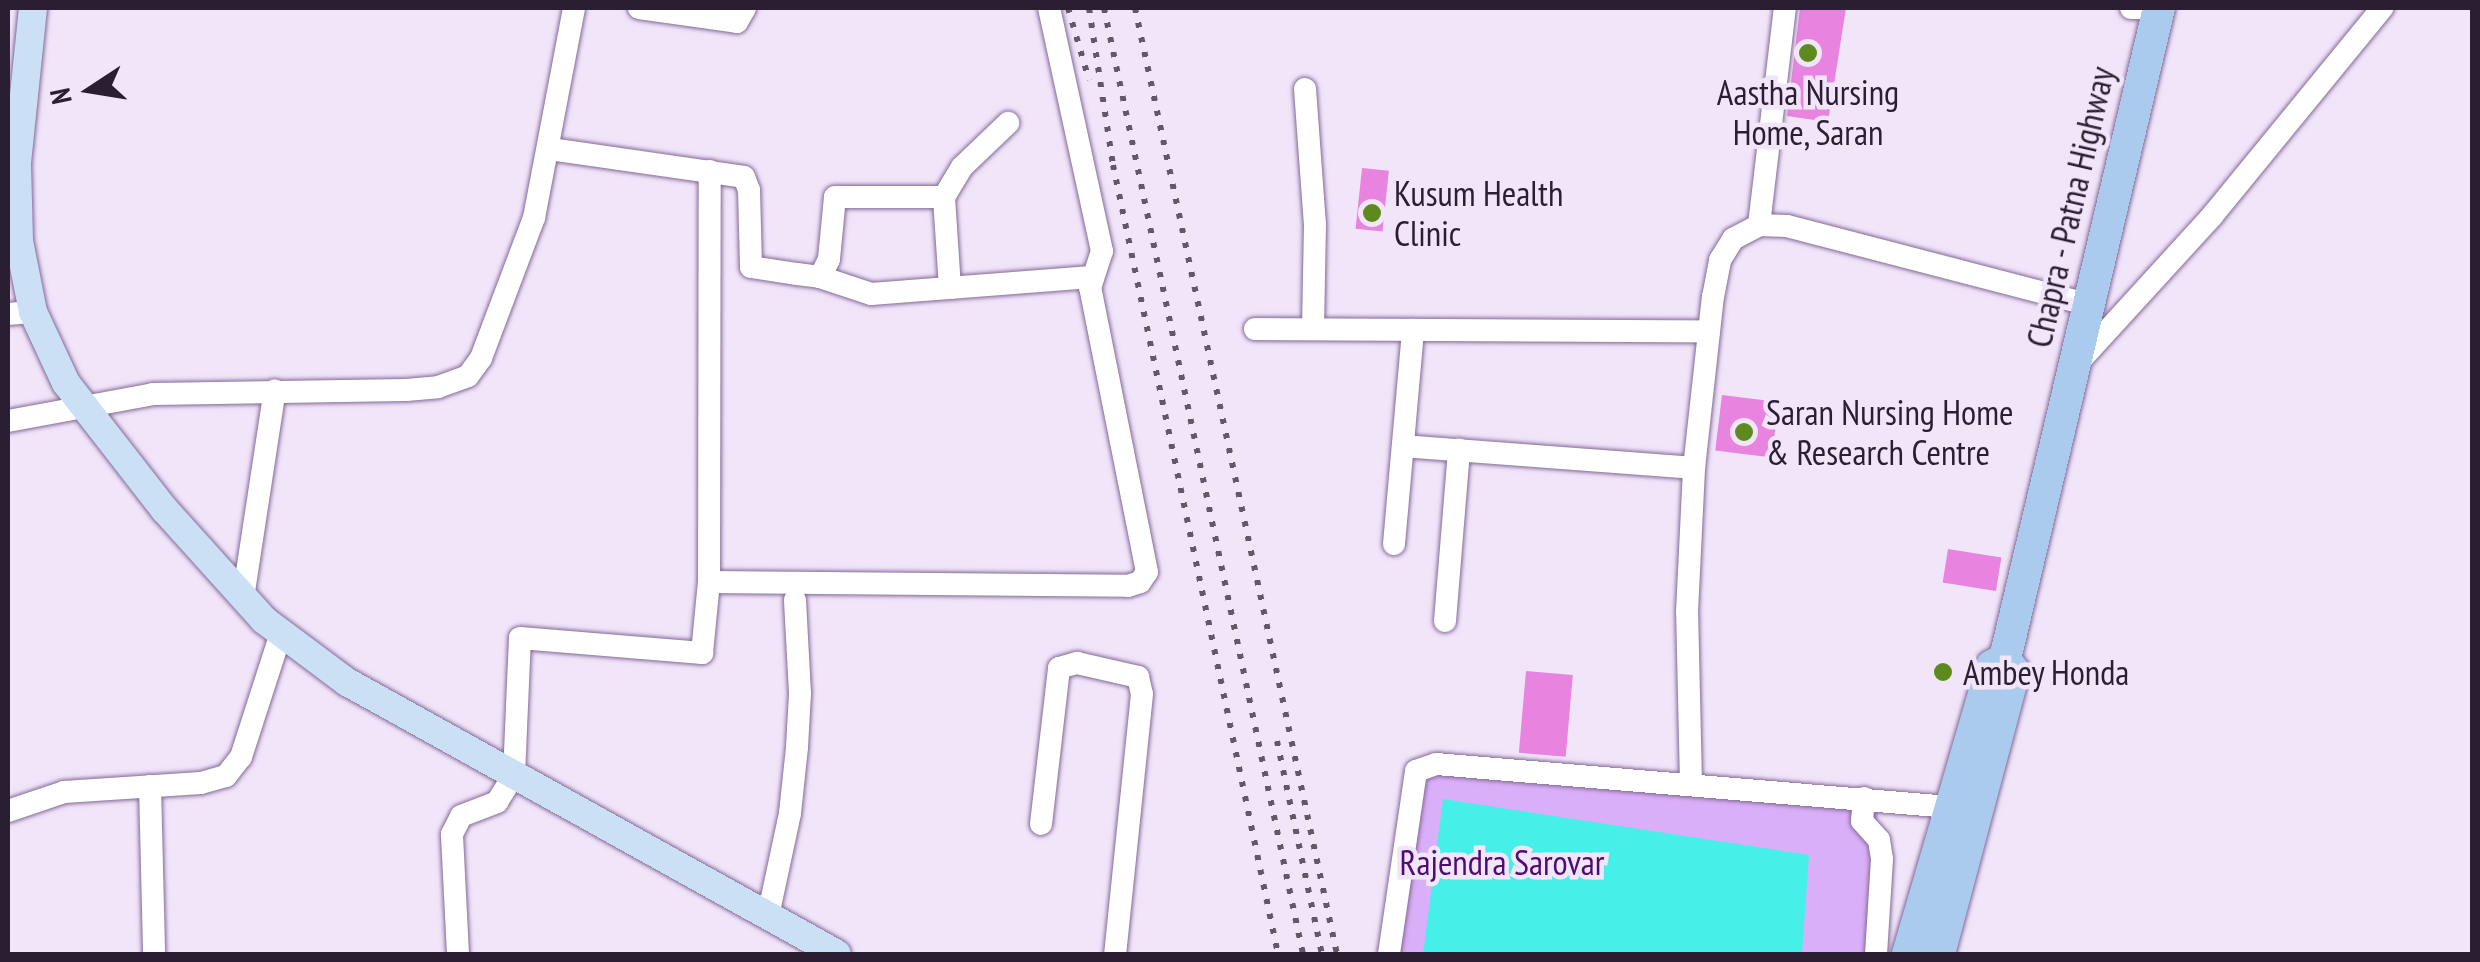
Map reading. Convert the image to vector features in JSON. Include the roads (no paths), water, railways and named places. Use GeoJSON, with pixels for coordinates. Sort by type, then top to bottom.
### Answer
{"type":"FeatureCollection","features":[{"type":"Feature","properties":{"kind":"highway","name":"Chapra - Patna Highway"},"geometry":{"type":"LineString","coordinates":[[1939,954],[2014,672],[2005,659],[2074,368],[2149,8]]}},
{"type":"Feature","properties":{"kind":"highway","name":"Chapra - Patna Highway"},"geometry":{"type":"LineString","coordinates":[[1908,954],[1992,666],[2005,659]]}},
{"type":"Feature","properties":{"kind":"main road"},"geometry":{"type":"LineString","coordinates":[[34,8],[16,164],[20,313],[66,383],[165,510],[280,633],[348,682],[837,954]]}},
{"type":"Feature","properties":{"kind":"street"},"geometry":{"type":"LineString","coordinates":[[8,422],[153,394],[406,390],[438,387],[468,376],[481,358],[534,218],[574,8]]}},
{"type":"Feature","properties":{"kind":"street"},"geometry":{"type":"LineString","coordinates":[[640,8],[737,22],[746,8]]}},
{"type":"Feature","properties":{"kind":"street"},"geometry":{"type":"LineString","coordinates":[[710,582],[1128,586],[1140,582],[1148,562],[1090,288],[1102,251],[1050,8]]}},
{"type":"Feature","properties":{"kind":"street"},"geometry":{"type":"LineString","coordinates":[[1759,226],[1785,8]]}},
{"type":"Feature","properties":{"kind":"street"},"geometry":{"type":"LineString","coordinates":[[2074,368],[2212,216],[2382,8]]}},
{"type":"Feature","properties":{"kind":"street"},"geometry":{"type":"LineString","coordinates":[[1305,89],[1315,224],[1313,329]]}},
{"type":"Feature","properties":{"kind":"street"},"geometry":{"type":"LineString","coordinates":[[950,288],[944,197],[962,166],[1008,122]]}},
{"type":"Feature","properties":{"kind":"street"},"geometry":{"type":"LineString","coordinates":[[550,149],[710,171],[746,180],[752,267],[820,277],[870,294],[1091,277]]}},
{"type":"Feature","properties":{"kind":"street"},"geometry":{"type":"LineString","coordinates":[[458,954],[454,826],[461,816],[497,802],[514,775],[520,638],[702,653],[710,582],[710,171]]}},
{"type":"Feature","properties":{"kind":"street"},"geometry":{"type":"LineString","coordinates":[[820,277],[829,258],[836,197],[944,197]]}},
{"type":"Feature","properties":{"kind":"street"},"geometry":{"type":"LineString","coordinates":[[1690,784],[1687,612],[1694,468],[1720,260],[1733,238],[1759,226],[1787,226],[2087,304]]}},
{"type":"Feature","properties":{"kind":"street"},"geometry":{"type":"LineString","coordinates":[[1255,329],[1709,331]]}},
{"type":"Feature","properties":{"kind":"street"},"geometry":{"type":"LineString","coordinates":[[1394,544],[1413,330]]}},
{"type":"Feature","properties":{"kind":"street"},"geometry":{"type":"LineString","coordinates":[[244,598],[276,390]]}},
{"type":"Feature","properties":{"kind":"street"},"geometry":{"type":"LineString","coordinates":[[1403,446],[1694,468]]}},
{"type":"Feature","properties":{"kind":"street"},"geometry":{"type":"LineString","coordinates":[[1446,622],[1460,450]]}},
{"type":"Feature","properties":{"kind":"street"},"geometry":{"type":"LineString","coordinates":[[768,916],[790,813],[797,747],[800,693],[795,600]]}},
{"type":"Feature","properties":{"kind":"street"},"geometry":{"type":"LineString","coordinates":[[8,810],[64,792],[215,780],[234,770],[280,633]]}},
{"type":"Feature","properties":{"kind":"street"},"geometry":{"type":"LineString","coordinates":[[1041,824],[1059,668],[1077,664],[1138,678],[1142,694],[1115,954]]}},
{"type":"Feature","properties":{"kind":"street"},"geometry":{"type":"LineString","coordinates":[[1389,954],[1416,771],[1436,764],[1948,807]]}},
{"type":"Feature","properties":{"kind":"street"},"geometry":{"type":"LineString","coordinates":[[150,786],[154,954]]}},
{"type":"Feature","properties":{"kind":"street"},"geometry":{"type":"LineString","coordinates":[[1864,798],[1862,821],[1879,840],[1882,859],[1876,954]]}},
{"type":"Feature","properties":{"kind":"railway"},"geometry":{"type":"LineString","coordinates":[[1068,8],[1089,80]]}},
{"type":"Feature","properties":{"kind":"railway"},"geometry":{"type":"LineString","coordinates":[[1089,8],[1113,165],[1278,954]]}},
{"type":"Feature","properties":{"kind":"railway"},"geometry":{"type":"LineString","coordinates":[[1104,8],[1303,954]]}},
{"type":"Feature","properties":{"kind":"railway"},"geometry":{"type":"LineString","coordinates":[[1135,8],[1337,954]]}},
{"type":"Feature","properties":{"kind":"railway"},"geometry":{"type":"LineString","coordinates":[[1277,741],[1322,954]]}},
{"type":"Feature","properties":{"kind":"place","name":"Aastha Nursing Home, Saran"},"geometry":{"type":"Point","coordinates":[1808,53]}},
{"type":"Feature","properties":{"kind":"place","name":"Kusum Health Clinic"},"geometry":{"type":"Point","coordinates":[1372,213]}},
{"type":"Feature","properties":{"kind":"place","name":"Saran Nursing Home & Research Centre"},"geometry":{"type":"Point","coordinates":[1744,432]}},
{"type":"Feature","properties":{"kind":"place","name":"Ambey Honda"},"geometry":{"type":"Point","coordinates":[1943,672]}},
{"type":"Feature","properties":{"kind":"park label","name":"Rajendra Sarovar"},"geometry":{"type":"Point","coordinates":[1502,862]}}]}
